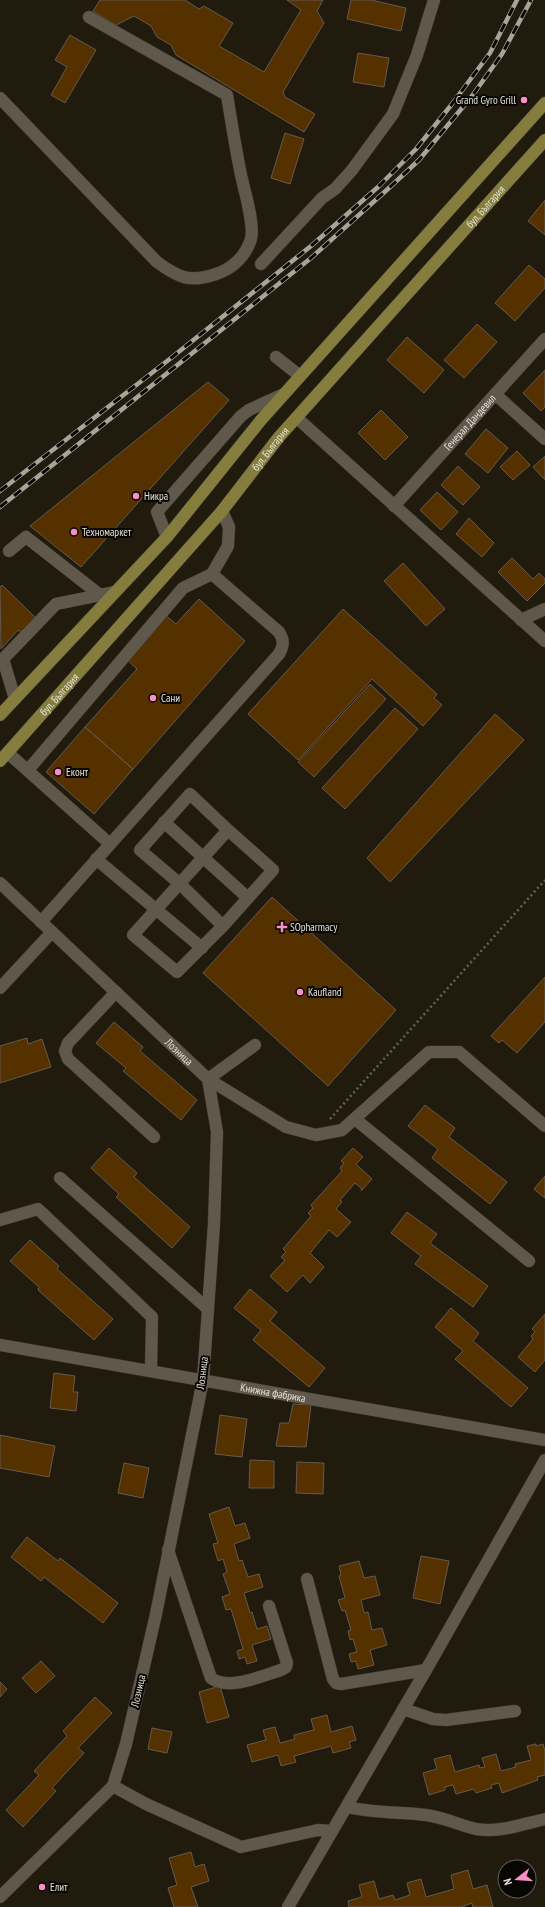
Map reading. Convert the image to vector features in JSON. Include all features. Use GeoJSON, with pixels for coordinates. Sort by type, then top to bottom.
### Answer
{"type":"FeatureCollection","features":[{"type":"Feature","properties":{"kind":"main road"},"geometry":{"type":"LineString","coordinates":[[0,715],[167,537],[261,420],[545,103]]}},
{"type":"Feature","properties":{"kind":"main road","name":"бул. България"},"geometry":{"type":"LineString","coordinates":[[4,757],[222,510],[279,437],[545,140]]}},
{"type":"Feature","properties":{"kind":"street"},"geometry":{"type":"LineString","coordinates":[[261,264],[317,203],[335,189],[348,175],[393,114],[417,55],[434,0]]}},
{"type":"Feature","properties":{"kind":"street"},"geometry":{"type":"LineString","coordinates":[[0,98],[157,262],[183,278],[206,277],[228,271],[241,258],[251,239],[250,218],[227,95],[89,17]]}},
{"type":"Feature","properties":{"kind":"street","name":"Генерал Дандевил"},"geometry":{"type":"LineString","coordinates":[[394,506],[545,340]]}},
{"type":"Feature","properties":{"kind":"street"},"geometry":{"type":"LineString","coordinates":[[276,356],[300,376]]}},
{"type":"Feature","properties":{"kind":"street"},"geometry":{"type":"LineString","coordinates":[[167,537],[157,512],[241,416],[250,410],[284,394]]}},
{"type":"Feature","properties":{"kind":"street"},"geometry":{"type":"LineString","coordinates":[[495,394],[545,439]]}},
{"type":"Feature","properties":{"kind":"street"},"geometry":{"type":"LineString","coordinates":[[297,418],[545,641]]}},
{"type":"Feature","properties":{"kind":"street"},"geometry":{"type":"LineString","coordinates":[[28,770],[183,588],[212,574],[228,546],[229,527],[222,510]]}},
{"type":"Feature","properties":{"kind":"street"},"geometry":{"type":"LineString","coordinates":[[9,551],[26,537],[100,595]]}},
{"type":"Feature","properties":{"kind":"street"},"geometry":{"type":"LineString","coordinates":[[41,922],[279,654],[283,646],[283,638],[279,632],[212,574]]}},
{"type":"Feature","properties":{"kind":"street"},"geometry":{"type":"LineString","coordinates":[[15,699],[3,659],[56,604],[115,592]]}},
{"type":"Feature","properties":{"kind":"street"},"geometry":{"type":"LineString","coordinates":[[522,620],[545,609]]}},
{"type":"Feature","properties":{"kind":"street"},"geometry":{"type":"LineString","coordinates":[[4,757],[28,770],[110,844]]}},
{"type":"Feature","properties":{"kind":"street"},"geometry":{"type":"LineString","coordinates":[[223,926],[179,883],[140,850],[190,794],[273,870],[223,926],[177,972],[133,935],[179,883],[228,830]]}},
{"type":"Feature","properties":{"kind":"street"},"geometry":{"type":"LineString","coordinates":[[164,822],[248,898]]}},
{"type":"Feature","properties":{"kind":"street"},"geometry":{"type":"LineString","coordinates":[[96,859],[202,948]]}},
{"type":"Feature","properties":{"kind":"street","name":"Лозница"},"geometry":{"type":"LineString","coordinates":[[0,883],[208,1079],[218,1132],[214,1224],[203,1380],[156,1614],[131,1721],[113,1786]]}},
{"type":"Feature","properties":{"kind":"street"},"geometry":{"type":"LineString","coordinates":[[0,988],[52,932]]}},
{"type":"Feature","properties":{"kind":"street"},"geometry":{"type":"LineString","coordinates":[[116,992],[68,1043],[65,1051],[68,1059],[154,1137]]}},
{"type":"Feature","properties":{"kind":"street"},"geometry":{"type":"LineString","coordinates":[[255,1045],[208,1079],[286,1127],[316,1135],[342,1130],[428,1052],[459,1052],[545,1126]]}},
{"type":"Feature","properties":{"kind":"street"},"geometry":{"type":"LineString","coordinates":[[355,1119],[529,1261]]}},
{"type":"Feature","properties":{"kind":"street"},"geometry":{"type":"LineString","coordinates":[[60,1178],[208,1309]]}},
{"type":"Feature","properties":{"kind":"street"},"geometry":{"type":"LineString","coordinates":[[0,1220],[38,1209],[152,1317],[151,1371]]}},
{"type":"Feature","properties":{"kind":"street","name":"Книжна фабрика"},"geometry":{"type":"LineString","coordinates":[[0,1345],[545,1440]]}},
{"type":"Feature","properties":{"kind":"street"},"geometry":{"type":"LineString","coordinates":[[288,1907],[426,1670],[545,1460]]}},
{"type":"Feature","properties":{"kind":"street"},"geometry":{"type":"LineString","coordinates":[[168,1549],[211,1678],[214,1681],[230,1684],[281,1670],[286,1667],[287,1663],[269,1606]]}},
{"type":"Feature","properties":{"kind":"street"},"geometry":{"type":"LineString","coordinates":[[307,1579],[332,1679],[336,1683],[341,1684],[426,1670]]}},
{"type":"Feature","properties":{"kind":"street"},"geometry":{"type":"LineString","coordinates":[[403,1709],[433,1719],[446,1720],[515,1711]]}},
{"type":"Feature","properties":{"kind":"street"},"geometry":{"type":"LineString","coordinates":[[0,1897],[113,1786],[146,1804],[241,1846],[318,1830],[332,1831]]}},
{"type":"Feature","properties":{"kind":"street"},"geometry":{"type":"LineString","coordinates":[[347,1807],[365,1811],[426,1815],[444,1818],[477,1829],[491,1830],[545,1819]]}},
{"type":"Feature","properties":{"kind":"path"},"geometry":{"type":"LineString","coordinates":[[316,1135],[545,880]]}},
{"type":"Feature","properties":{"kind":"building"},"geometry":{"type":"Polygon","coordinates":[[[100,0],[185,0],[199,9],[204,6],[233,23],[219,46],[264,72],[301,10],[287,0],[323,0],[317,11],[324,23],[283,92],[285,97],[315,114],[304,132],[176,55],[171,45],[157,37],[151,26],[134,16],[116,25],[93,11],[100,0]]]}},
{"type":"Feature","properties":{"kind":"building"},"geometry":{"type":"Polygon","coordinates":[[[351,0],[371,0],[406,8],[401,31],[347,19],[351,0]]]}},
{"type":"Feature","properties":{"kind":"building"},"geometry":{"type":"Polygon","coordinates":[[[70,35],[96,50],[65,103],[51,95],[67,67],[55,60],[70,35]]]}},
{"type":"Feature","properties":{"kind":"building"},"geometry":{"type":"Polygon","coordinates":[[[358,53],[389,58],[384,87],[353,82],[358,53]]]}},
{"type":"Feature","properties":{"kind":"building"},"geometry":{"type":"Polygon","coordinates":[[[285,133],[304,139],[290,184],[271,178],[285,133]]]}},
{"type":"Feature","properties":{"kind":"building"},"geometry":{"type":"Polygon","coordinates":[[[545,200],[545,235],[528,221],[545,200]]]}},
{"type":"Feature","properties":{"kind":"building"},"geometry":{"type":"Polygon","coordinates":[[[529,265],[545,279],[545,288],[515,321],[495,303],[529,265]]]}},
{"type":"Feature","properties":{"kind":"building"},"geometry":{"type":"Polygon","coordinates":[[[477,324],[497,342],[464,378],[444,360],[477,324]]]}},
{"type":"Feature","properties":{"kind":"building"},"geometry":{"type":"Polygon","coordinates":[[[407,337],[444,370],[424,393],[387,360],[407,337]]]}},
{"type":"Feature","properties":{"kind":"building"},"geometry":{"type":"Polygon","coordinates":[[[545,370],[545,407],[541,411],[523,393],[545,370]]]}},
{"type":"Feature","properties":{"kind":"building"},"geometry":{"type":"Polygon","coordinates":[[[208,382],[229,400],[81,567],[30,526],[208,382]]]}},
{"type":"Feature","properties":{"kind":"building"},"geometry":{"type":"Polygon","coordinates":[[[381,410],[408,437],[385,460],[358,433],[381,410]]]}},
{"type":"Feature","properties":{"kind":"building"},"geometry":{"type":"Polygon","coordinates":[[[486,429],[508,448],[488,473],[465,454],[486,429]]]}},
{"type":"Feature","properties":{"kind":"building"},"geometry":{"type":"Polygon","coordinates":[[[517,451],[530,465],[513,480],[500,467],[517,451]]]}},
{"type":"Feature","properties":{"kind":"building"},"geometry":{"type":"Polygon","coordinates":[[[545,456],[545,480],[533,467],[545,456]]]}},
{"type":"Feature","properties":{"kind":"building"},"geometry":{"type":"Polygon","coordinates":[[[458,466],[480,487],[463,505],[441,485],[458,466]]]}},
{"type":"Feature","properties":{"kind":"building"},"geometry":{"type":"Polygon","coordinates":[[[437,492],[458,512],[441,530],[420,510],[437,492]]]}},
{"type":"Feature","properties":{"kind":"building"},"geometry":{"type":"Polygon","coordinates":[[[469,518],[494,543],[482,557],[456,534],[469,518]]]}},
{"type":"Feature","properties":{"kind":"building"},"geometry":{"type":"Polygon","coordinates":[[[512,558],[533,579],[539,573],[545,579],[545,583],[527,601],[498,572],[512,558]]]}},
{"type":"Feature","properties":{"kind":"building"},"geometry":{"type":"Polygon","coordinates":[[[403,563],[445,609],[426,626],[384,581],[403,563]]]}},
{"type":"Feature","properties":{"kind":"building"},"geometry":{"type":"Polygon","coordinates":[[[2,585],[40,622],[26,637],[18,630],[1,649],[0,587],[2,585]]]}},
{"type":"Feature","properties":{"kind":"building","name":"Сани"},"geometry":{"type":"Polygon","coordinates":[[[199,599],[245,641],[133,769],[85,727],[137,669],[125,658],[164,614],[176,624],[199,599]]]}},
{"type":"Feature","properties":{"kind":"building"},"geometry":{"type":"Polygon","coordinates":[[[343,609],[437,694],[434,698],[442,705],[423,726],[372,679],[298,760],[248,714],[343,609]]]}},
{"type":"Feature","properties":{"kind":"building"},"geometry":{"type":"Polygon","coordinates":[[[370,684],[386,699],[314,777],[298,762],[370,684]]]}},
{"type":"Feature","properties":{"kind":"building"},"geometry":{"type":"Polygon","coordinates":[[[395,708],[418,729],[345,809],[322,788],[395,708]]]}},
{"type":"Feature","properties":{"kind":"building"},"geometry":{"type":"Polygon","coordinates":[[[495,714],[524,740],[390,882],[367,858],[495,714]]]}},
{"type":"Feature","properties":{"kind":"building"},"geometry":{"type":"Polygon","coordinates":[[[85,727],[133,769],[94,814],[46,772],[85,727]]]}},
{"type":"Feature","properties":{"kind":"building","name":"Kaufland"},"geometry":{"type":"Polygon","coordinates":[[[272,897],[396,1010],[328,1086],[203,973],[272,897]]]}},
{"type":"Feature","properties":{"kind":"building"},"geometry":{"type":"Polygon","coordinates":[[[545,977],[545,1022],[517,1053],[502,1040],[499,1043],[491,1036],[545,977]]]}},
{"type":"Feature","properties":{"kind":"building"},"geometry":{"type":"Polygon","coordinates":[[[114,1022],[143,1047],[140,1051],[197,1100],[181,1120],[123,1071],[126,1068],[96,1043],[114,1022]]]}},
{"type":"Feature","properties":{"kind":"building"},"geometry":{"type":"Polygon","coordinates":[[[27,1038],[28,1044],[42,1039],[51,1067],[0,1083],[0,1046],[27,1038]]]}},
{"type":"Feature","properties":{"kind":"building"},"geometry":{"type":"Polygon","coordinates":[[[425,1105],[455,1128],[449,1137],[507,1182],[490,1204],[432,1158],[438,1149],[408,1126],[425,1105]]]}},
{"type":"Feature","properties":{"kind":"building"},"geometry":{"type":"Polygon","coordinates":[[[109,1148],[137,1173],[134,1177],[190,1227],[172,1248],[116,1197],[119,1194],[91,1168],[109,1148]]]}},
{"type":"Feature","properties":{"kind":"building"},"geometry":{"type":"Polygon","coordinates":[[[353,1148],[363,1157],[356,1164],[372,1179],[361,1191],[362,1189],[355,1183],[340,1200],[342,1202],[336,1209],[351,1222],[337,1237],[329,1230],[310,1253],[324,1267],[310,1283],[303,1275],[287,1292],[270,1276],[285,1260],[281,1257],[286,1252],[283,1249],[311,1216],[308,1213],[313,1208],[311,1205],[342,1171],[340,1168],[344,1163],[341,1161],[353,1148]]]}},
{"type":"Feature","properties":{"kind":"building"},"geometry":{"type":"Polygon","coordinates":[[[545,1176],[545,1198],[534,1189],[545,1176]]]}},
{"type":"Feature","properties":{"kind":"building"},"geometry":{"type":"Polygon","coordinates":[[[407,1212],[437,1234],[430,1243],[488,1286],[473,1307],[415,1264],[421,1256],[391,1233],[407,1212]]]}},
{"type":"Feature","properties":{"kind":"building"},"geometry":{"type":"Polygon","coordinates":[[[30,1240],[59,1266],[57,1269],[113,1319],[94,1340],[38,1290],[39,1287],[10,1261],[30,1240]]]}},
{"type":"Feature","properties":{"kind":"building"},"geometry":{"type":"Polygon","coordinates":[[[250,1289],[277,1312],[270,1321],[325,1368],[309,1387],[253,1340],[261,1330],[234,1308],[250,1289]]]}},
{"type":"Feature","properties":{"kind":"building"},"geometry":{"type":"Polygon","coordinates":[[[451,1308],[479,1333],[473,1341],[528,1388],[511,1407],[455,1359],[463,1351],[435,1327],[451,1308]]]}},
{"type":"Feature","properties":{"kind":"building"},"geometry":{"type":"Polygon","coordinates":[[[545,1314],[545,1360],[535,1372],[518,1357],[533,1339],[531,1336],[535,1332],[532,1329],[545,1314]]]}},
{"type":"Feature","properties":{"kind":"building"},"geometry":{"type":"Polygon","coordinates":[[[54,1373],[75,1376],[73,1392],[78,1392],[76,1411],[50,1408],[54,1373]]]}},
{"type":"Feature","properties":{"kind":"building"},"geometry":{"type":"Polygon","coordinates":[[[293,1404],[311,1405],[306,1447],[276,1446],[280,1423],[289,1423],[293,1404]]]}},
{"type":"Feature","properties":{"kind":"building"},"geometry":{"type":"Polygon","coordinates":[[[220,1415],[247,1419],[242,1457],[215,1454],[220,1415]]]}},
{"type":"Feature","properties":{"kind":"building"},"geometry":{"type":"Polygon","coordinates":[[[0,1435],[55,1446],[49,1477],[0,1468],[0,1435]]]}},
{"type":"Feature","properties":{"kind":"building"},"geometry":{"type":"Polygon","coordinates":[[[250,1460],[274,1461],[274,1488],[249,1488],[250,1460]]]}},
{"type":"Feature","properties":{"kind":"building"},"geometry":{"type":"Polygon","coordinates":[[[297,1462],[324,1463],[323,1494],[296,1493],[297,1462]]]}},
{"type":"Feature","properties":{"kind":"building"},"geometry":{"type":"Polygon","coordinates":[[[124,1463],[149,1468],[143,1498],[118,1493],[124,1463]]]}},
{"type":"Feature","properties":{"kind":"building"},"geometry":{"type":"Polygon","coordinates":[[[229,1507],[235,1526],[245,1523],[250,1538],[234,1544],[239,1561],[242,1560],[248,1577],[259,1574],[263,1587],[244,1593],[250,1613],[252,1612],[257,1629],[267,1626],[271,1639],[252,1645],[257,1661],[247,1664],[245,1657],[239,1659],[237,1651],[243,1649],[231,1609],[226,1610],[222,1597],[230,1594],[223,1574],[227,1572],[223,1559],[218,1561],[213,1544],[218,1543],[209,1514],[229,1507]]]}},
{"type":"Feature","properties":{"kind":"building"},"geometry":{"type":"Polygon","coordinates":[[[27,1537],[58,1561],[60,1558],[118,1603],[103,1623],[44,1577],[41,1581],[11,1557],[27,1537]]]}},
{"type":"Feature","properties":{"kind":"building"},"geometry":{"type":"Polygon","coordinates":[[[421,1556],[449,1561],[440,1604],[413,1598],[421,1556]]]}},
{"type":"Feature","properties":{"kind":"building"},"geometry":{"type":"Polygon","coordinates":[[[359,1561],[364,1578],[375,1576],[380,1595],[361,1600],[364,1613],[368,1612],[372,1630],[382,1628],[387,1645],[370,1650],[374,1665],[358,1669],[356,1661],[351,1662],[349,1654],[357,1652],[353,1639],[350,1640],[348,1631],[351,1630],[345,1610],[342,1611],[338,1600],[345,1598],[339,1576],[341,1575],[339,1566],[359,1561]]]}},
{"type":"Feature","properties":{"kind":"building"},"geometry":{"type":"Polygon","coordinates":[[[41,1661],[55,1676],[36,1693],[22,1678],[41,1661]]]}},
{"type":"Feature","properties":{"kind":"building"},"geometry":{"type":"Polygon","coordinates":[[[0,1682],[7,1689],[0,1697],[0,1682]]]}},
{"type":"Feature","properties":{"kind":"building"},"geometry":{"type":"Polygon","coordinates":[[[220,1686],[229,1717],[207,1723],[199,1692],[220,1686]]]}},
{"type":"Feature","properties":{"kind":"building"},"geometry":{"type":"Polygon","coordinates":[[[95,1697],[112,1713],[78,1748],[84,1753],[52,1788],[56,1791],[23,1827],[6,1810],[39,1775],[34,1771],[67,1736],[63,1731],[95,1697]]]}},
{"type":"Feature","properties":{"kind":"building"},"geometry":{"type":"Polygon","coordinates":[[[327,1715],[331,1732],[352,1726],[356,1740],[349,1742],[351,1748],[333,1753],[331,1746],[294,1756],[296,1762],[281,1766],[278,1755],[252,1762],[247,1745],[266,1740],[263,1730],[275,1727],[280,1743],[295,1739],[294,1735],[314,1730],[311,1719],[327,1715]]]}},
{"type":"Feature","properties":{"kind":"building"},"geometry":{"type":"Polygon","coordinates":[[[152,1728],[172,1732],[167,1753],[148,1749],[152,1728]]]}},
{"type":"Feature","properties":{"kind":"building"},"geometry":{"type":"Polygon","coordinates":[[[536,1744],[536,1746],[543,1744],[545,1751],[545,1775],[537,1777],[538,1780],[502,1793],[499,1783],[491,1785],[492,1788],[476,1793],[474,1789],[456,1794],[453,1785],[445,1787],[445,1790],[429,1795],[423,1773],[437,1769],[434,1759],[450,1755],[455,1772],[479,1765],[480,1768],[485,1767],[482,1758],[496,1754],[501,1771],[516,1767],[515,1764],[531,1760],[527,1746],[536,1744]]]}},
{"type":"Feature","properties":{"kind":"building"},"geometry":{"type":"Polygon","coordinates":[[[191,1852],[195,1867],[204,1864],[209,1881],[191,1887],[198,1907],[174,1907],[168,1888],[177,1885],[169,1858],[191,1852]]]}},
{"type":"Feature","properties":{"kind":"building"},"geometry":{"type":"Polygon","coordinates":[[[468,1870],[473,1889],[487,1885],[493,1907],[473,1907],[472,1903],[461,1907],[349,1907],[348,1901],[362,1897],[359,1885],[374,1881],[379,1899],[393,1895],[395,1900],[410,1895],[407,1883],[421,1879],[426,1897],[454,1889],[451,1875],[468,1870]]]}},
{"type":"Feature","properties":{"kind":"railway"},"geometry":{"type":"LineString","coordinates":[[0,491],[171,358],[311,246],[378,187],[416,149],[490,53],[517,0]]}},
{"type":"Feature","properties":{"kind":"railway"},"geometry":{"type":"LineString","coordinates":[[0,507],[311,258],[419,160],[472,96],[502,54],[531,0]]}},
{"type":"Feature","properties":{"kind":"place","name":"Grand Gyro Grill"},"geometry":{"type":"Point","coordinates":[524,100]}},
{"type":"Feature","properties":{"kind":"place","name":"Никра"},"geometry":{"type":"Point","coordinates":[136,496]}},
{"type":"Feature","properties":{"kind":"place","name":"Техномаркет"},"geometry":{"type":"Point","coordinates":[74,532]}},
{"type":"Feature","properties":{"kind":"place","name":"Сани"},"geometry":{"type":"Point","coordinates":[153,698]}},
{"type":"Feature","properties":{"kind":"place","name":"Еконт"},"geometry":{"type":"Point","coordinates":[58,772]}},
{"type":"Feature","properties":{"kind":"place","name":"SOpharmacy"},"geometry":{"type":"Point","coordinates":[282,927]}},
{"type":"Feature","properties":{"kind":"place","name":"Kaufland"},"geometry":{"type":"Point","coordinates":[300,992]}},
{"type":"Feature","properties":{"kind":"place","name":"Елит"},"geometry":{"type":"Point","coordinates":[42,1887]}}]}
